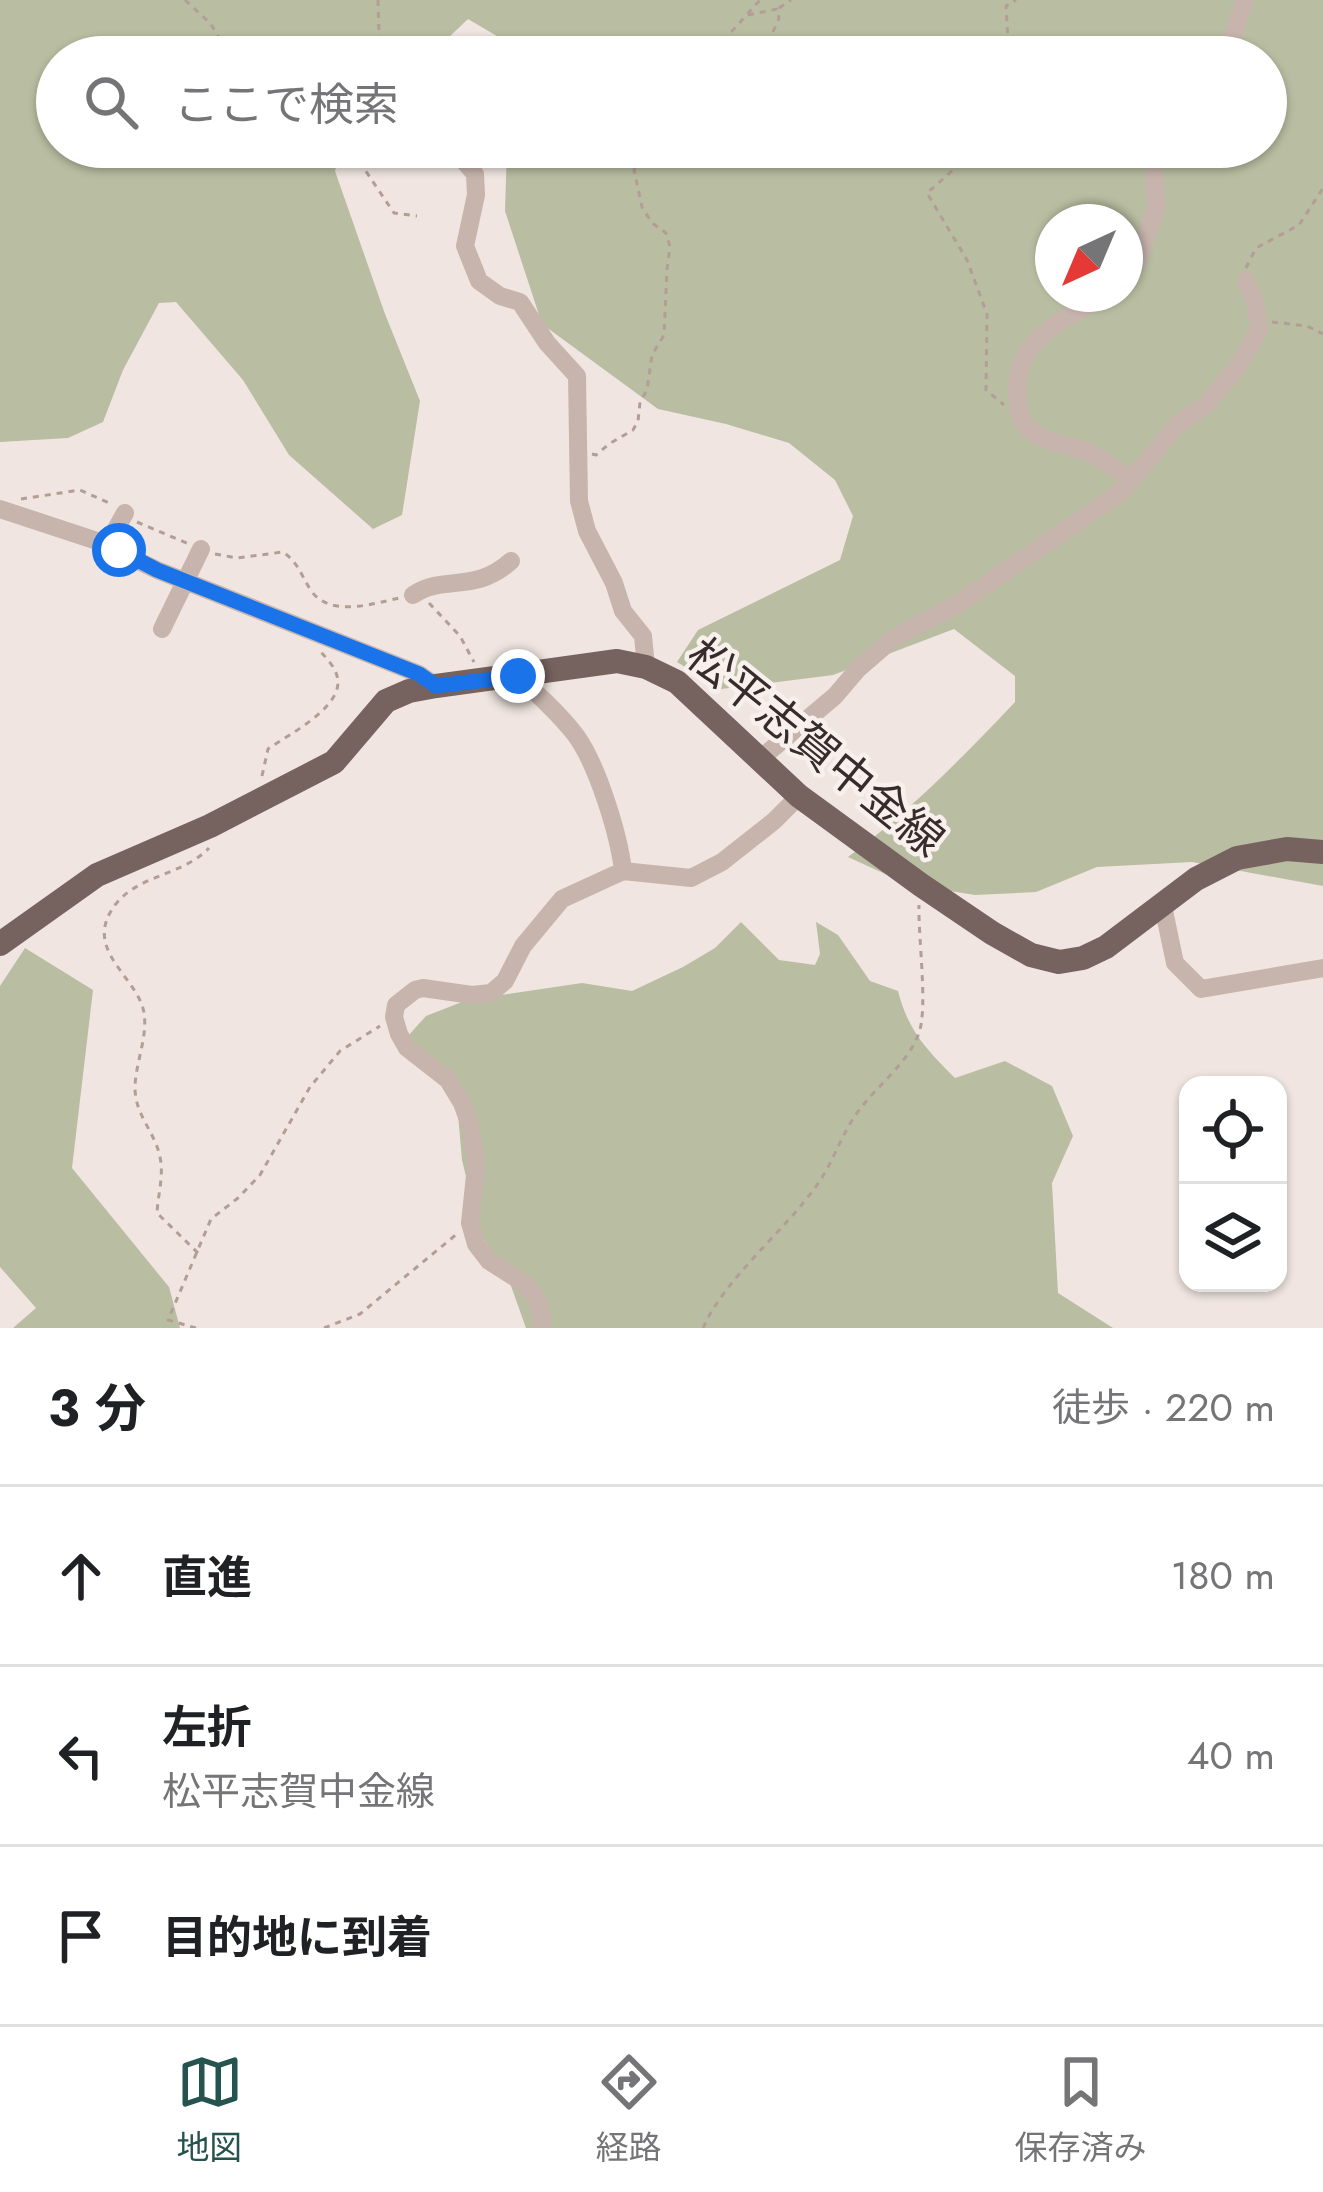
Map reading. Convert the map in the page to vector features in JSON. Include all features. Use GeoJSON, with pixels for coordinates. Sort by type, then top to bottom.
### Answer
{"type":"FeatureCollection","features":[{"type":"Feature","properties":{"kind":"main road","name":"松平志賀中金線"},"geometry":{"type":"LineString","coordinates":[[0,944],[97,875],[210,826],[334,762],[386,701],[436,686],[616,661],[646,667],[677,682],[799,796],[921,885],[1031,955],[1059,962],[1083,958],[1106,947],[1196,879],[1237,858],[1287,849],[1323,852]]}},
{"type":"Feature","properties":{"kind":"street"},"geometry":{"type":"LineString","coordinates":[[1232,36],[1245,0]]}},
{"type":"Feature","properties":{"kind":"street"},"geometry":{"type":"LineString","coordinates":[[470,168],[475,174],[476,195],[465,246],[479,281],[500,296],[520,302],[547,343],[578,376],[579,502],[623,611],[643,637],[646,667]]}},
{"type":"Feature","properties":{"kind":"street"},"geometry":{"type":"LineString","coordinates":[[1143,245],[1156,209],[1154,168]]}},
{"type":"Feature","properties":{"kind":"street"},"geometry":{"type":"LineString","coordinates":[[760,759],[894,638],[958,604],[1121,491],[1178,424],[1206,405],[1238,366],[1258,330],[1256,305],[1246,281]]}},
{"type":"Feature","properties":{"kind":"street"},"geometry":{"type":"LineString","coordinates":[[1076,312],[1028,347],[1017,376],[1018,407],[1025,425],[1048,441],[1092,454],[1132,478]]}},
{"type":"Feature","properties":{"kind":"street"},"geometry":{"type":"LineString","coordinates":[[0,509],[106,545],[186,582],[419,674],[436,686]]}},
{"type":"Feature","properties":{"kind":"street"},"geometry":{"type":"LineString","coordinates":[[106,545],[124,513]]}},
{"type":"Feature","properties":{"kind":"street"},"geometry":{"type":"LineString","coordinates":[[162,629],[201,548]]}},
{"type":"Feature","properties":{"kind":"street"},"geometry":{"type":"LineString","coordinates":[[412,595],[425,587],[472,583],[511,561]]}},
{"type":"Feature","properties":{"kind":"street"},"geometry":{"type":"LineString","coordinates":[[518,676],[577,737],[589,759],[616,835],[623,871]]}},
{"type":"Feature","properties":{"kind":"street"},"geometry":{"type":"LineString","coordinates":[[543,1328],[538,1302],[525,1284],[489,1261],[476,1244],[470,1223],[476,1166],[471,1128],[448,1080],[407,1048],[394,1017],[396,1005],[415,990],[490,993],[505,981],[523,946],[562,899],[623,871],[691,878],[722,862],[799,796]]}},
{"type":"Feature","properties":{"kind":"street"},"geometry":{"type":"LineString","coordinates":[[1163,906],[1175,963],[1201,989],[1323,968]]}},
{"type":"Feature","properties":{"kind":"path"},"geometry":{"type":"LineString","coordinates":[[184,0],[218,36]]}},
{"type":"Feature","properties":{"kind":"path"},"geometry":{"type":"LineString","coordinates":[[378,0],[380,36]]}},
{"type":"Feature","properties":{"kind":"path"},"geometry":{"type":"LineString","coordinates":[[728,36],[760,0]]}},
{"type":"Feature","properties":{"kind":"path"},"geometry":{"type":"LineString","coordinates":[[746,15],[777,9],[791,0]]}},
{"type":"Feature","properties":{"kind":"path"},"geometry":{"type":"LineString","coordinates":[[1008,36],[1006,6],[1016,0]]}},
{"type":"Feature","properties":{"kind":"path"},"geometry":{"type":"LineString","coordinates":[[772,36],[779,18],[777,9]]}},
{"type":"Feature","properties":{"kind":"path"},"geometry":{"type":"LineString","coordinates":[[364,168],[394,213],[417,216]]}},
{"type":"Feature","properties":{"kind":"path"},"geometry":{"type":"LineString","coordinates":[[579,451],[596,455],[633,430],[652,355],[664,335],[670,247],[666,233],[642,207],[635,168]]}},
{"type":"Feature","properties":{"kind":"path"},"geometry":{"type":"LineString","coordinates":[[955,168],[927,193],[967,260],[987,314],[986,390],[1004,405],[1018,407]]}},
{"type":"Feature","properties":{"kind":"path"},"geometry":{"type":"LineString","coordinates":[[1246,281],[1246,265],[1256,248],[1299,225],[1323,188]]}},
{"type":"Feature","properties":{"kind":"path"},"geometry":{"type":"LineString","coordinates":[[1258,321],[1307,326],[1323,334]]}},
{"type":"Feature","properties":{"kind":"path"},"geometry":{"type":"LineString","coordinates":[[22,499],[80,490],[141,524],[223,557],[283,552],[296,561],[317,598],[330,605],[348,607],[422,596],[460,636],[478,681]]}},
{"type":"Feature","properties":{"kind":"path"},"geometry":{"type":"LineString","coordinates":[[257,801],[268,749],[328,708],[338,686],[337,671],[319,650],[318,634]]}},
{"type":"Feature","properties":{"kind":"path"},"geometry":{"type":"LineString","coordinates":[[198,1253],[158,1213],[160,1154],[136,1102],[144,1017],[141,1002],[105,943],[113,908],[134,886],[180,869],[214,843]]}},
{"type":"Feature","properties":{"kind":"path"},"geometry":{"type":"LineString","coordinates":[[703,1328],[712,1308],[816,1186],[859,1111],[918,1035],[921,885]]}},
{"type":"Feature","properties":{"kind":"path"},"geometry":{"type":"LineString","coordinates":[[196,1328],[168,1320],[211,1220],[260,1175],[310,1088],[340,1052],[394,1017]]}},
{"type":"Feature","properties":{"kind":"path"},"geometry":{"type":"LineString","coordinates":[[324,1328],[360,1314],[470,1223]]}},
{"type":"Feature","properties":{"kind":"green space"},"geometry":{"type":"Polygon","coordinates":[[[0,0],[1323,0],[1323,886],[1192,862],[1097,867],[1036,892],[975,895],[907,884],[848,857],[893,822],[1015,702],[1015,676],[954,629],[833,675],[721,689],[677,662],[698,630],[840,560],[853,516],[835,480],[789,443],[658,409],[542,324],[505,211],[506,168],[1287,168],[1287,36],[497,36],[468,19],[450,36],[36,36],[36,168],[336,168],[420,401],[402,515],[373,529],[289,455],[243,380],[176,302],[159,303],[123,370],[103,422],[68,438],[0,442],[0,0]]]}},
{"type":"Feature","properties":{"kind":"green space"},"geometry":{"type":"Polygon","coordinates":[[[741,922],[779,960],[815,965],[820,954],[816,922],[838,935],[870,981],[898,991],[920,1039],[955,1078],[1005,1061],[1052,1086],[1073,1136],[1052,1183],[1058,1293],[1113,1328],[526,1328],[505,1269],[480,1234],[462,1160],[458,1114],[438,1072],[408,1036],[426,1016],[467,1000],[582,983],[632,991],[715,948],[741,922]]]}},
{"type":"Feature","properties":{"kind":"green space"},"geometry":{"type":"Polygon","coordinates":[[[25,948],[93,990],[72,1168],[169,1287],[180,1328],[13,1328],[36,1308],[0,1267],[0,986],[25,948]]]}},
{"type":"Feature","properties":{"kind":"route"},"geometry":{"type":"LineString","coordinates":[[119,550],[157,570],[419,674],[436,686],[518,676]]}}]}
